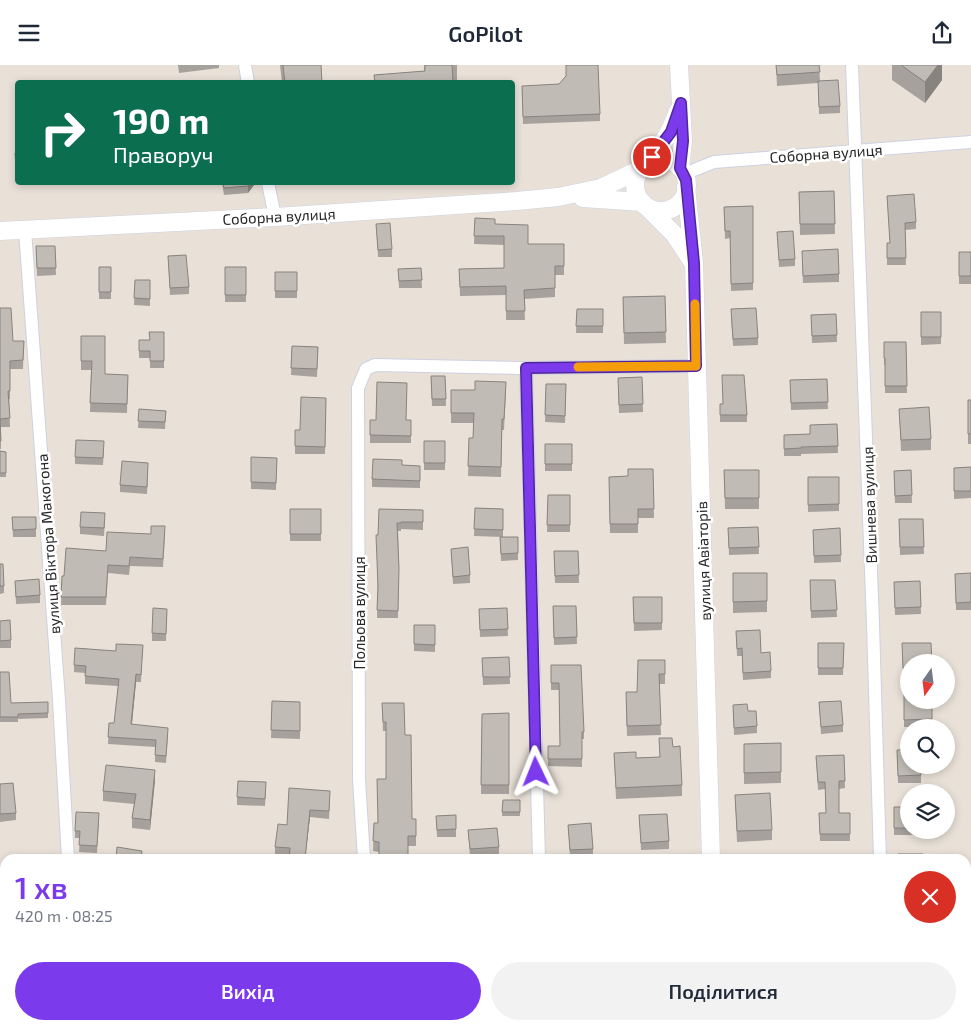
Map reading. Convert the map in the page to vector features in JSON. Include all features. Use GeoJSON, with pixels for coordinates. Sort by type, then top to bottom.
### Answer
{"type":"FeatureCollection","features":[{"type":"Feature","properties":{"kind":"main road"},"geometry":{"type":"LineString","coordinates":[[644,204],[661,211],[675,206],[685,194],[679,65]]}},
{"type":"Feature","properties":{"kind":"main road"},"geometry":{"type":"LineString","coordinates":[[681,103],[671,132],[660,149],[642,168],[635,183],[635,190],[644,204],[675,235],[694,263]]}},
{"type":"Feature","properties":{"kind":"main road"},"geometry":{"type":"LineString","coordinates":[[642,168],[651,161],[659,159],[674,163],[683,176]]}},
{"type":"Feature","properties":{"kind":"main road","name":"Соборна вулиця"},"geometry":{"type":"LineString","coordinates":[[0,231],[504,203],[558,197],[601,188],[642,168]]}},
{"type":"Feature","properties":{"kind":"main road","name":"вулиця Авіаторів"},"geometry":{"type":"LineString","coordinates":[[683,176],[694,263],[711,854]]}},
{"type":"Feature","properties":{"kind":"main road","name":"Соборна вулиця"},"geometry":{"type":"LineString","coordinates":[[558,197],[644,204]]}},
{"type":"Feature","properties":{"kind":"street"},"geometry":{"type":"LineString","coordinates":[[245,65],[248,80]]}},
{"type":"Feature","properties":{"kind":"street","name":"Вишнева вулиця"},"geometry":{"type":"LineString","coordinates":[[852,65],[874,624],[880,854]]}},
{"type":"Feature","properties":{"kind":"street","name":"Соборна вулиця"},"geometry":{"type":"LineString","coordinates":[[683,176],[714,162],[971,142]]}},
{"type":"Feature","properties":{"kind":"street"},"geometry":{"type":"LineString","coordinates":[[268,185],[275,217]]}},
{"type":"Feature","properties":{"kind":"street","name":"вулиця Віктора Макогона"},"geometry":{"type":"LineString","coordinates":[[25,230],[59,691],[68,854]]}},
{"type":"Feature","properties":{"kind":"street","name":"Польова вулиця"},"geometry":{"type":"LineString","coordinates":[[364,854],[359,779],[358,388],[366,369],[376,365],[526,368]]}},
{"type":"Feature","properties":{"kind":"street"},"geometry":{"type":"LineString","coordinates":[[539,854],[526,368],[696,366]]}},
{"type":"Feature","properties":{"kind":"building"},"geometry":{"type":"Polygon","coordinates":[[[283,65],[321,65],[322,80],[285,80],[283,65]]]}},
{"type":"Feature","properties":{"kind":"building"},"geometry":{"type":"Polygon","coordinates":[[[425,65],[452,65],[453,80],[375,80],[374,75],[425,71],[425,65]]]}},
{"type":"Feature","properties":{"kind":"building"},"geometry":{"type":"Polygon","coordinates":[[[566,65],[598,65],[600,114],[523,117],[522,86],[559,84],[566,76],[566,65]]]}},
{"type":"Feature","properties":{"kind":"building"},"geometry":{"type":"Polygon","coordinates":[[[776,65],[819,65],[820,72],[777,75],[776,65]]]}},
{"type":"Feature","properties":{"kind":"building"},"geometry":{"type":"Polygon","coordinates":[[[901,65],[938,65],[925,82],[901,65]]]}},
{"type":"Feature","properties":{"kind":"building"},"geometry":{"type":"Polygon","coordinates":[[[838,80],[840,106],[819,107],[818,81],[838,80]]]}},
{"type":"Feature","properties":{"kind":"building"},"geometry":{"type":"Polygon","coordinates":[[[223,185],[249,185],[248,186],[224,188],[223,185]]]}},
{"type":"Feature","properties":{"kind":"building"},"geometry":{"type":"Polygon","coordinates":[[[834,191],[835,224],[800,224],[799,192],[834,191]]]}},
{"type":"Feature","properties":{"kind":"building"},"geometry":{"type":"Polygon","coordinates":[[[914,194],[916,222],[905,223],[906,258],[887,258],[887,243],[890,243],[887,196],[914,194]]]}},
{"type":"Feature","properties":{"kind":"building"},"geometry":{"type":"Polygon","coordinates":[[[753,206],[753,283],[731,284],[730,231],[725,231],[724,207],[753,206]]]}},
{"type":"Feature","properties":{"kind":"building"},"geometry":{"type":"Polygon","coordinates":[[[475,218],[495,219],[495,224],[528,225],[528,244],[564,244],[564,266],[555,266],[555,288],[524,290],[525,311],[506,311],[506,286],[460,287],[459,269],[504,268],[504,236],[474,236],[475,218]]]}},
{"type":"Feature","properties":{"kind":"building"},"geometry":{"type":"Polygon","coordinates":[[[390,223],[392,249],[378,250],[376,224],[390,223]]]}},
{"type":"Feature","properties":{"kind":"building"},"geometry":{"type":"Polygon","coordinates":[[[793,231],[795,259],[779,260],[777,232],[793,231]]]}},
{"type":"Feature","properties":{"kind":"building"},"geometry":{"type":"Polygon","coordinates":[[[36,246],[55,246],[56,268],[37,268],[36,246]]]}},
{"type":"Feature","properties":{"kind":"building"},"geometry":{"type":"Polygon","coordinates":[[[838,249],[839,274],[803,276],[802,251],[838,249]]]}},
{"type":"Feature","properties":{"kind":"building"},"geometry":{"type":"Polygon","coordinates":[[[959,252],[971,252],[971,276],[959,276],[959,252]]]}},
{"type":"Feature","properties":{"kind":"building"},"geometry":{"type":"Polygon","coordinates":[[[186,255],[189,287],[170,288],[168,256],[186,255]]]}},
{"type":"Feature","properties":{"kind":"building"},"geometry":{"type":"Polygon","coordinates":[[[99,267],[111,267],[111,292],[99,292],[99,267]]]}},
{"type":"Feature","properties":{"kind":"building"},"geometry":{"type":"Polygon","coordinates":[[[225,267],[246,267],[246,295],[225,295],[225,267]]]}},
{"type":"Feature","properties":{"kind":"building"},"geometry":{"type":"Polygon","coordinates":[[[421,268],[422,280],[399,281],[398,269],[421,268]]]}},
{"type":"Feature","properties":{"kind":"building"},"geometry":{"type":"Polygon","coordinates":[[[275,272],[297,272],[297,291],[275,291],[275,272]]]}},
{"type":"Feature","properties":{"kind":"building"},"geometry":{"type":"Polygon","coordinates":[[[135,280],[150,280],[150,299],[134,298],[135,280]]]}},
{"type":"Feature","properties":{"kind":"building"},"geometry":{"type":"Polygon","coordinates":[[[665,296],[666,332],[624,333],[623,297],[665,296]]]}},
{"type":"Feature","properties":{"kind":"building"},"geometry":{"type":"Polygon","coordinates":[[[0,308],[11,308],[13,341],[24,341],[23,360],[10,361],[10,391],[8,391],[10,418],[0,419],[0,308]]]}},
{"type":"Feature","properties":{"kind":"building"},"geometry":{"type":"Polygon","coordinates":[[[756,308],[758,338],[733,339],[731,309],[756,308]]]}},
{"type":"Feature","properties":{"kind":"building"},"geometry":{"type":"Polygon","coordinates":[[[577,309],[603,309],[603,326],[576,326],[577,309]]]}},
{"type":"Feature","properties":{"kind":"building"},"geometry":{"type":"Polygon","coordinates":[[[921,312],[941,312],[941,337],[921,337],[921,312]]]}},
{"type":"Feature","properties":{"kind":"building"},"geometry":{"type":"Polygon","coordinates":[[[836,314],[837,335],[812,336],[811,315],[836,314]]]}},
{"type":"Feature","properties":{"kind":"building"},"geometry":{"type":"Polygon","coordinates":[[[149,332],[164,332],[164,361],[150,361],[150,351],[139,351],[139,340],[150,340],[149,332]]]}},
{"type":"Feature","properties":{"kind":"building"},"geometry":{"type":"Polygon","coordinates":[[[81,336],[105,336],[105,374],[128,375],[127,404],[90,403],[92,361],[81,361],[81,336]]]}},
{"type":"Feature","properties":{"kind":"building"},"geometry":{"type":"Polygon","coordinates":[[[884,342],[906,342],[907,386],[885,386],[884,342]]]}},
{"type":"Feature","properties":{"kind":"building"},"geometry":{"type":"Polygon","coordinates":[[[292,346],[318,347],[317,369],[291,368],[292,346]]]}},
{"type":"Feature","properties":{"kind":"building"},"geometry":{"type":"Polygon","coordinates":[[[722,375],[744,375],[747,415],[720,415],[720,404],[723,404],[722,375]]]}},
{"type":"Feature","properties":{"kind":"building"},"geometry":{"type":"Polygon","coordinates":[[[431,376],[445,376],[446,399],[432,399],[431,376]]]}},
{"type":"Feature","properties":{"kind":"building"},"geometry":{"type":"Polygon","coordinates":[[[642,377],[643,404],[619,405],[618,378],[642,377]]]}},
{"type":"Feature","properties":{"kind":"building"},"geometry":{"type":"Polygon","coordinates":[[[827,379],[828,402],[791,403],[790,380],[827,379]]]}},
{"type":"Feature","properties":{"kind":"building"},"geometry":{"type":"Polygon","coordinates":[[[475,381],[506,382],[504,419],[502,419],[501,467],[468,466],[469,438],[473,438],[474,413],[451,413],[451,390],[475,390],[475,381]]]}},
{"type":"Feature","properties":{"kind":"building"},"geometry":{"type":"Polygon","coordinates":[[[377,382],[407,383],[406,420],[411,420],[411,436],[370,435],[370,420],[376,420],[377,382]]]}},
{"type":"Feature","properties":{"kind":"building"},"geometry":{"type":"Polygon","coordinates":[[[546,384],[566,384],[565,416],[545,415],[546,384]]]}},
{"type":"Feature","properties":{"kind":"building"},"geometry":{"type":"Polygon","coordinates":[[[301,397],[326,398],[325,447],[295,446],[295,430],[300,430],[301,397]]]}},
{"type":"Feature","properties":{"kind":"building"},"geometry":{"type":"Polygon","coordinates":[[[968,400],[971,400],[971,434],[968,434],[968,400]]]}},
{"type":"Feature","properties":{"kind":"building"},"geometry":{"type":"Polygon","coordinates":[[[929,407],[931,439],[901,440],[899,409],[929,407]]]}},
{"type":"Feature","properties":{"kind":"building"},"geometry":{"type":"Polygon","coordinates":[[[139,409],[166,411],[165,422],[138,421],[139,409]]]}},
{"type":"Feature","properties":{"kind":"building"},"geometry":{"type":"Polygon","coordinates":[[[837,424],[838,446],[784,449],[784,435],[810,434],[810,425],[837,424]]]}},
{"type":"Feature","properties":{"kind":"building"},"geometry":{"type":"Polygon","coordinates":[[[76,440],[104,441],[103,458],[75,457],[76,440]]]}},
{"type":"Feature","properties":{"kind":"building"},"geometry":{"type":"Polygon","coordinates":[[[424,441],[445,441],[445,463],[424,463],[424,441]]]}},
{"type":"Feature","properties":{"kind":"building"},"geometry":{"type":"Polygon","coordinates":[[[545,444],[572,444],[572,464],[545,464],[545,444]]]}},
{"type":"Feature","properties":{"kind":"building"},"geometry":{"type":"Polygon","coordinates":[[[0,451],[6,452],[6,473],[0,473],[0,451]]]}},
{"type":"Feature","properties":{"kind":"building"},"geometry":{"type":"Polygon","coordinates":[[[251,457],[277,458],[276,483],[251,482],[251,457]]]}},
{"type":"Feature","properties":{"kind":"building"},"geometry":{"type":"Polygon","coordinates":[[[373,459],[402,460],[402,465],[420,466],[420,481],[372,479],[373,459]]]}},
{"type":"Feature","properties":{"kind":"building"},"geometry":{"type":"Polygon","coordinates":[[[122,461],[148,463],[147,487],[120,485],[122,461]]]}},
{"type":"Feature","properties":{"kind":"building"},"geometry":{"type":"Polygon","coordinates":[[[971,467],[971,491],[954,491],[954,468],[971,467]]]}},
{"type":"Feature","properties":{"kind":"building"},"geometry":{"type":"Polygon","coordinates":[[[628,469],[653,469],[654,509],[638,509],[638,524],[610,524],[609,477],[628,476],[628,469]]]}},
{"type":"Feature","properties":{"kind":"building"},"geometry":{"type":"Polygon","coordinates":[[[724,470],[759,470],[759,498],[725,498],[724,470]]]}},
{"type":"Feature","properties":{"kind":"building"},"geometry":{"type":"Polygon","coordinates":[[[911,470],[912,495],[895,496],[894,471],[911,470]]]}},
{"type":"Feature","properties":{"kind":"building"},"geometry":{"type":"Polygon","coordinates":[[[808,477],[839,477],[839,504],[808,505],[808,477]]]}},
{"type":"Feature","properties":{"kind":"building"},"geometry":{"type":"Polygon","coordinates":[[[548,495],[570,495],[570,525],[547,525],[548,495]]]}},
{"type":"Feature","properties":{"kind":"building"},"geometry":{"type":"Polygon","coordinates":[[[475,508],[503,509],[503,530],[474,529],[475,508]]]}},
{"type":"Feature","properties":{"kind":"building"},"geometry":{"type":"Polygon","coordinates":[[[290,509],[321,509],[321,534],[290,534],[290,509]]]}},
{"type":"Feature","properties":{"kind":"building"},"geometry":{"type":"Polygon","coordinates":[[[379,509],[423,510],[423,522],[397,523],[398,611],[377,610],[376,535],[378,535],[379,509]]]}},
{"type":"Feature","properties":{"kind":"building"},"geometry":{"type":"Polygon","coordinates":[[[81,512],[105,513],[104,528],[80,527],[81,512]]]}},
{"type":"Feature","properties":{"kind":"building"},"geometry":{"type":"Polygon","coordinates":[[[12,517],[36,517],[36,529],[13,530],[12,517]]]}},
{"type":"Feature","properties":{"kind":"building"},"geometry":{"type":"Polygon","coordinates":[[[899,519],[923,519],[924,547],[900,547],[899,519]]]}},
{"type":"Feature","properties":{"kind":"building"},"geometry":{"type":"Polygon","coordinates":[[[151,526],[165,526],[163,559],[130,557],[129,566],[108,565],[106,597],[61,597],[66,548],[106,551],[107,532],[151,534],[151,526]]]}},
{"type":"Feature","properties":{"kind":"building"},"geometry":{"type":"Polygon","coordinates":[[[758,527],[759,547],[729,548],[728,528],[758,527]]]}},
{"type":"Feature","properties":{"kind":"building"},"geometry":{"type":"Polygon","coordinates":[[[840,528],[841,555],[814,556],[813,530],[840,528]]]}},
{"type":"Feature","properties":{"kind":"building"},"geometry":{"type":"Polygon","coordinates":[[[500,537],[518,537],[518,553],[501,554],[500,537]]]}},
{"type":"Feature","properties":{"kind":"building"},"geometry":{"type":"Polygon","coordinates":[[[468,547],[470,575],[453,577],[451,549],[468,547]]]}},
{"type":"Feature","properties":{"kind":"building"},"geometry":{"type":"Polygon","coordinates":[[[554,551],[578,551],[579,575],[555,576],[554,551]]]}},
{"type":"Feature","properties":{"kind":"building"},"geometry":{"type":"Polygon","coordinates":[[[0,564],[3,564],[4,586],[0,586],[0,564]]]}},
{"type":"Feature","properties":{"kind":"building"},"geometry":{"type":"Polygon","coordinates":[[[733,573],[767,573],[767,601],[733,602],[733,573]]]}},
{"type":"Feature","properties":{"kind":"building"},"geometry":{"type":"Polygon","coordinates":[[[971,573],[971,602],[956,603],[955,574],[971,573]]]}},
{"type":"Feature","properties":{"kind":"building"},"geometry":{"type":"Polygon","coordinates":[[[39,579],[40,595],[16,597],[15,581],[39,579]]]}},
{"type":"Feature","properties":{"kind":"building"},"geometry":{"type":"Polygon","coordinates":[[[810,580],[835,580],[837,610],[811,611],[810,580]]]}},
{"type":"Feature","properties":{"kind":"building"},"geometry":{"type":"Polygon","coordinates":[[[920,581],[921,607],[895,608],[894,582],[920,581]]]}},
{"type":"Feature","properties":{"kind":"building"},"geometry":{"type":"Polygon","coordinates":[[[633,597],[662,597],[662,623],[634,623],[633,597]]]}},
{"type":"Feature","properties":{"kind":"building"},"geometry":{"type":"Polygon","coordinates":[[[553,606],[576,606],[577,637],[554,638],[553,606]]]}},
{"type":"Feature","properties":{"kind":"building"},"geometry":{"type":"Polygon","coordinates":[[[153,608],[167,609],[166,634],[152,633],[153,608]]]}},
{"type":"Feature","properties":{"kind":"building"},"geometry":{"type":"Polygon","coordinates":[[[507,608],[508,629],[480,630],[479,609],[507,608]]]}},
{"type":"Feature","properties":{"kind":"building"},"geometry":{"type":"Polygon","coordinates":[[[10,620],[11,640],[0,641],[0,621],[10,620]]]}},
{"type":"Feature","properties":{"kind":"building"},"geometry":{"type":"Polygon","coordinates":[[[414,625],[435,625],[435,645],[414,644],[414,625]]]}},
{"type":"Feature","properties":{"kind":"building"},"geometry":{"type":"Polygon","coordinates":[[[760,630],[761,653],[770,652],[771,671],[743,673],[742,648],[737,649],[736,631],[760,630]]]}},
{"type":"Feature","properties":{"kind":"building"},"geometry":{"type":"Polygon","coordinates":[[[818,643],[844,643],[843,668],[818,668],[818,643]]]}},
{"type":"Feature","properties":{"kind":"building"},"geometry":{"type":"Polygon","coordinates":[[[902,643],[931,643],[932,654],[902,654],[902,643]]]}},
{"type":"Feature","properties":{"kind":"building"},"geometry":{"type":"Polygon","coordinates":[[[116,644],[143,645],[141,675],[136,674],[131,724],[168,728],[166,756],[155,755],[156,740],[108,737],[109,723],[114,723],[119,679],[85,676],[86,666],[74,665],[75,648],[116,651],[116,644]]]}},
{"type":"Feature","properties":{"kind":"building"},"geometry":{"type":"Polygon","coordinates":[[[509,657],[510,677],[483,677],[482,658],[509,657]]]}},
{"type":"Feature","properties":{"kind":"building"},"geometry":{"type":"Polygon","coordinates":[[[638,660],[665,660],[665,674],[659,674],[661,725],[627,726],[626,692],[637,692],[638,660]]]}},
{"type":"Feature","properties":{"kind":"building"},"geometry":{"type":"Polygon","coordinates":[[[551,665],[581,665],[584,732],[582,732],[582,759],[548,759],[548,746],[560,746],[559,683],[551,683],[551,665]]]}},
{"type":"Feature","properties":{"kind":"building"},"geometry":{"type":"Polygon","coordinates":[[[0,672],[9,672],[11,703],[48,702],[48,713],[0,717],[0,672]]]}},
{"type":"Feature","properties":{"kind":"building"},"geometry":{"type":"Polygon","coordinates":[[[272,701],[300,702],[300,731],[271,730],[272,701]]]}},
{"type":"Feature","properties":{"kind":"building"},"geometry":{"type":"Polygon","coordinates":[[[841,701],[843,725],[821,727],[819,702],[841,701]]]}},
{"type":"Feature","properties":{"kind":"building"},"geometry":{"type":"Polygon","coordinates":[[[382,703],[404,703],[405,735],[411,735],[412,819],[416,819],[416,836],[408,836],[408,854],[379,854],[379,842],[373,841],[374,823],[378,823],[377,779],[386,779],[386,722],[383,722],[382,703]]]}},
{"type":"Feature","properties":{"kind":"building"},"geometry":{"type":"Polygon","coordinates":[[[747,704],[748,711],[756,711],[757,726],[734,728],[733,705],[747,704]]]}},
{"type":"Feature","properties":{"kind":"building"},"geometry":{"type":"Polygon","coordinates":[[[904,709],[932,709],[932,719],[904,719],[904,709]]]}},
{"type":"Feature","properties":{"kind":"building"},"geometry":{"type":"Polygon","coordinates":[[[509,713],[509,785],[481,785],[482,714],[509,713]]]}},
{"type":"Feature","properties":{"kind":"building"},"geometry":{"type":"Polygon","coordinates":[[[659,738],[672,738],[673,747],[680,746],[682,785],[616,788],[614,753],[636,752],[636,758],[660,757],[659,738]]]}},
{"type":"Feature","properties":{"kind":"building"},"geometry":{"type":"Polygon","coordinates":[[[781,743],[781,772],[744,773],[744,744],[781,743]]]}},
{"type":"Feature","properties":{"kind":"building"},"geometry":{"type":"Polygon","coordinates":[[[897,750],[900,750],[900,774],[921,775],[898,776],[897,750]]]}},
{"type":"Feature","properties":{"kind":"building"},"geometry":{"type":"Polygon","coordinates":[[[844,755],[845,781],[839,781],[839,813],[850,813],[850,834],[820,834],[819,813],[826,813],[825,782],[818,782],[816,756],[844,755]]]}},
{"type":"Feature","properties":{"kind":"building"},"geometry":{"type":"Polygon","coordinates":[[[106,765],[155,770],[150,820],[132,818],[136,794],[103,791],[106,765]]]}},
{"type":"Feature","properties":{"kind":"building"},"geometry":{"type":"Polygon","coordinates":[[[238,781],[266,782],[265,799],[237,797],[238,781]]]}},
{"type":"Feature","properties":{"kind":"building"},"geometry":{"type":"Polygon","coordinates":[[[13,783],[16,813],[0,814],[0,784],[13,783]]]}},
{"type":"Feature","properties":{"kind":"building"},"geometry":{"type":"Polygon","coordinates":[[[289,788],[330,791],[329,811],[310,810],[306,854],[289,854],[290,848],[275,847],[278,824],[287,825],[289,788]]]}},
{"type":"Feature","properties":{"kind":"building"},"geometry":{"type":"Polygon","coordinates":[[[770,793],[772,830],[737,831],[735,795],[770,793]]]}},
{"type":"Feature","properties":{"kind":"building"},"geometry":{"type":"Polygon","coordinates":[[[503,800],[520,800],[520,812],[502,812],[503,800]]]}},
{"type":"Feature","properties":{"kind":"building"},"geometry":{"type":"Polygon","coordinates":[[[894,807],[900,807],[900,828],[894,828],[894,807]]]}},
{"type":"Feature","properties":{"kind":"building"},"geometry":{"type":"Polygon","coordinates":[[[76,812],[99,813],[97,846],[79,845],[80,831],[75,831],[76,812]]]}},
{"type":"Feature","properties":{"kind":"building"},"geometry":{"type":"Polygon","coordinates":[[[667,814],[669,841],[641,843],[639,815],[667,814]]]}},
{"type":"Feature","properties":{"kind":"building"},"geometry":{"type":"Polygon","coordinates":[[[456,815],[456,829],[437,830],[436,816],[456,815]]]}},
{"type":"Feature","properties":{"kind":"building"},"geometry":{"type":"Polygon","coordinates":[[[591,823],[593,849],[570,850],[568,825],[591,823]]]}},
{"type":"Feature","properties":{"kind":"building"},"geometry":{"type":"Polygon","coordinates":[[[497,828],[499,847],[470,849],[468,830],[497,828]]]}},
{"type":"Feature","properties":{"kind":"building"},"geometry":{"type":"Polygon","coordinates":[[[117,847],[142,851],[142,854],[116,854],[117,847]]]}},
{"type":"Feature","properties":{"kind":"slow traffic"},"geometry":{"type":"LineString","coordinates":[[578,367],[696,366],[695,304]]}},
{"type":"Feature","properties":{"kind":"route"},"geometry":{"type":"LineString","coordinates":[[536,772],[526,368],[696,366],[694,263],[686,180],[680,168],[683,141],[681,103],[671,132],[660,149],[652,157]]}}]}
